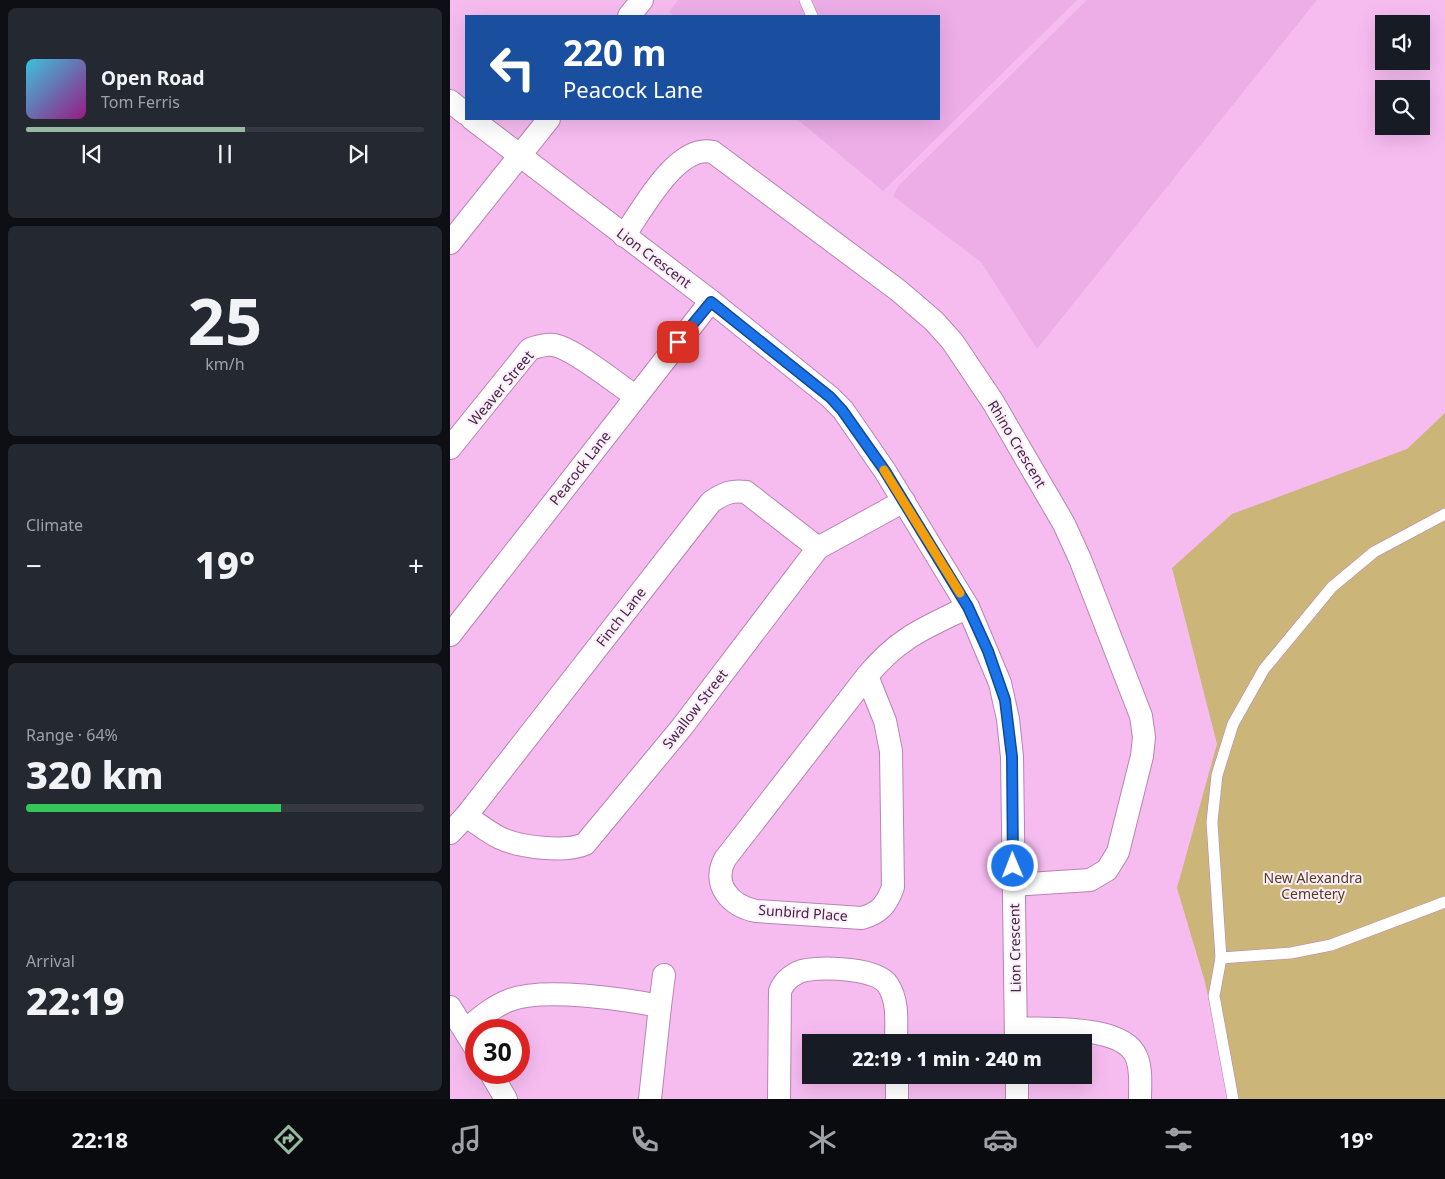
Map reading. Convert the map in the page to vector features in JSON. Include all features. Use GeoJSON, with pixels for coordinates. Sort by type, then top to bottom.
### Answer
{"type":"FeatureCollection","features":[{"type":"Feature","properties":{"kind":"street"},"geometry":{"type":"LineString","coordinates":[[630,15],[642,0]]}},
{"type":"Feature","properties":{"kind":"street"},"geometry":{"type":"LineString","coordinates":[[450,101],[465,113]]}},
{"type":"Feature","properties":{"kind":"street","name":"Lion Crescent"},"geometry":{"type":"LineString","coordinates":[[473,120],[711,302],[836,404],[855,426],[968,607],[994,666],[1005,700],[1008,719],[1012,757],[1016,1034]]}},
{"type":"Feature","properties":{"kind":"street"},"geometry":{"type":"LineString","coordinates":[[450,243],[548,120]]}},
{"type":"Feature","properties":{"kind":"street","name":"Rhino Crescent"},"geometry":{"type":"LineString","coordinates":[[624,236],[682,159],[704,150],[713,152],[918,306],[952,341],[993,402],[1072,540],[1139,710],[1144,737],[1142,756],[1118,852],[1106,870],[1090,880],[1014,885]]}},
{"type":"Feature","properties":{"kind":"street","name":"Peacock Lane"},"geometry":{"type":"LineString","coordinates":[[450,635],[635,396],[711,302]]}},
{"type":"Feature","properties":{"kind":"street","name":"Weaver Street"},"geometry":{"type":"LineString","coordinates":[[450,448],[530,349],[537,347],[553,345],[567,350],[635,396]]}},
{"type":"Feature","properties":{"kind":"street","name":"Finch Lane"},"geometry":{"type":"LineString","coordinates":[[450,833],[466,816],[711,502],[726,492],[736,490],[746,492],[818,548]]}},
{"type":"Feature","properties":{"kind":"street","name":"Swallow Street"},"geometry":{"type":"LineString","coordinates":[[466,816],[494,835],[513,843],[558,849],[574,848],[585,844],[682,727],[818,548],[904,502]]}},
{"type":"Feature","properties":{"kind":"street","name":"Sunbird Place"},"geometry":{"type":"LineString","coordinates":[[867,676],[885,721],[891,750],[893,886],[889,898],[881,909],[862,918],[756,911],[744,908],[733,902],[721,884],[720,868],[725,859],[867,676],[894,647],[904,640],[968,607]]}},
{"type":"Feature","properties":{"kind":"street"},"geometry":{"type":"LineString","coordinates":[[780,1099],[780,991],[788,979],[795,974],[805,970],[826,970],[864,972],[876,976],[887,983],[893,993],[896,1006],[896,1034]]}},
{"type":"Feature","properties":{"kind":"street"},"geometry":{"type":"LineString","coordinates":[[650,1099],[664,976]]}},
{"type":"Feature","properties":{"kind":"street"},"geometry":{"type":"LineString","coordinates":[[480,1019],[499,1005],[534,994],[603,998],[660,1006]]}},
{"type":"Feature","properties":{"kind":"street"},"geometry":{"type":"LineString","coordinates":[[450,1007],[465,1030]]}},
{"type":"Feature","properties":{"kind":"street"},"geometry":{"type":"LineString","coordinates":[[1041,1034],[1090,1032],[1120,1039],[1136,1056],[1140,1069],[1140,1099]]}},
{"type":"Feature","properties":{"kind":"street"},"geometry":{"type":"LineString","coordinates":[[497,1084],[506,1099]]}},
{"type":"Feature","properties":{"kind":"street"},"geometry":{"type":"LineString","coordinates":[[897,1084],[897,1099]]}},
{"type":"Feature","properties":{"kind":"street"},"geometry":{"type":"LineString","coordinates":[[1017,1084],[1017,1099]]}},
{"type":"Feature","properties":{"kind":"lane"},"geometry":{"type":"LineString","coordinates":[[804,0],[812,15]]}},
{"type":"Feature","properties":{"kind":"lane"},"geometry":{"type":"LineString","coordinates":[[1233,1099],[1214,996],[1221,958],[1212,822],[1217,775],[1233,724],[1264,669],[1332,587],[1374,552],[1445,514]]}},
{"type":"Feature","properties":{"kind":"lane"},"geometry":{"type":"LineString","coordinates":[[1221,958],[1281,954],[1331,945],[1445,902]]}},
{"type":"Feature","properties":{"kind":"shaded area"},"geometry":{"type":"Polygon","coordinates":[[[678,0],[1077,0],[883,191],[798,120],[940,120],[940,15],[673,15],[669,12],[678,0]]]}},
{"type":"Feature","properties":{"kind":"shaded area"},"geometry":{"type":"Polygon","coordinates":[[[1087,0],[1317,0],[1037,349],[981,262],[893,196],[899,185],[1087,0]]]}},
{"type":"Feature","properties":{"kind":"green space","name":"New Alexandra Cemetery"},"geometry":{"type":"Polygon","coordinates":[[[1445,413],[1445,1099],[1229,1099],[1205,982],[1177,888],[1217,744],[1172,568],[1232,514],[1407,449],[1445,413]]]}},
{"type":"Feature","properties":{"kind":"slow traffic"},"geometry":{"type":"LineString","coordinates":[[884,470],[960,593]]}},
{"type":"Feature","properties":{"kind":"route"},"geometry":{"type":"LineString","coordinates":[[678,342],[711,302],[830,397],[855,426],[885,471],[968,607],[1000,683],[1005,700],[1012,757],[1013,866]]}}]}
